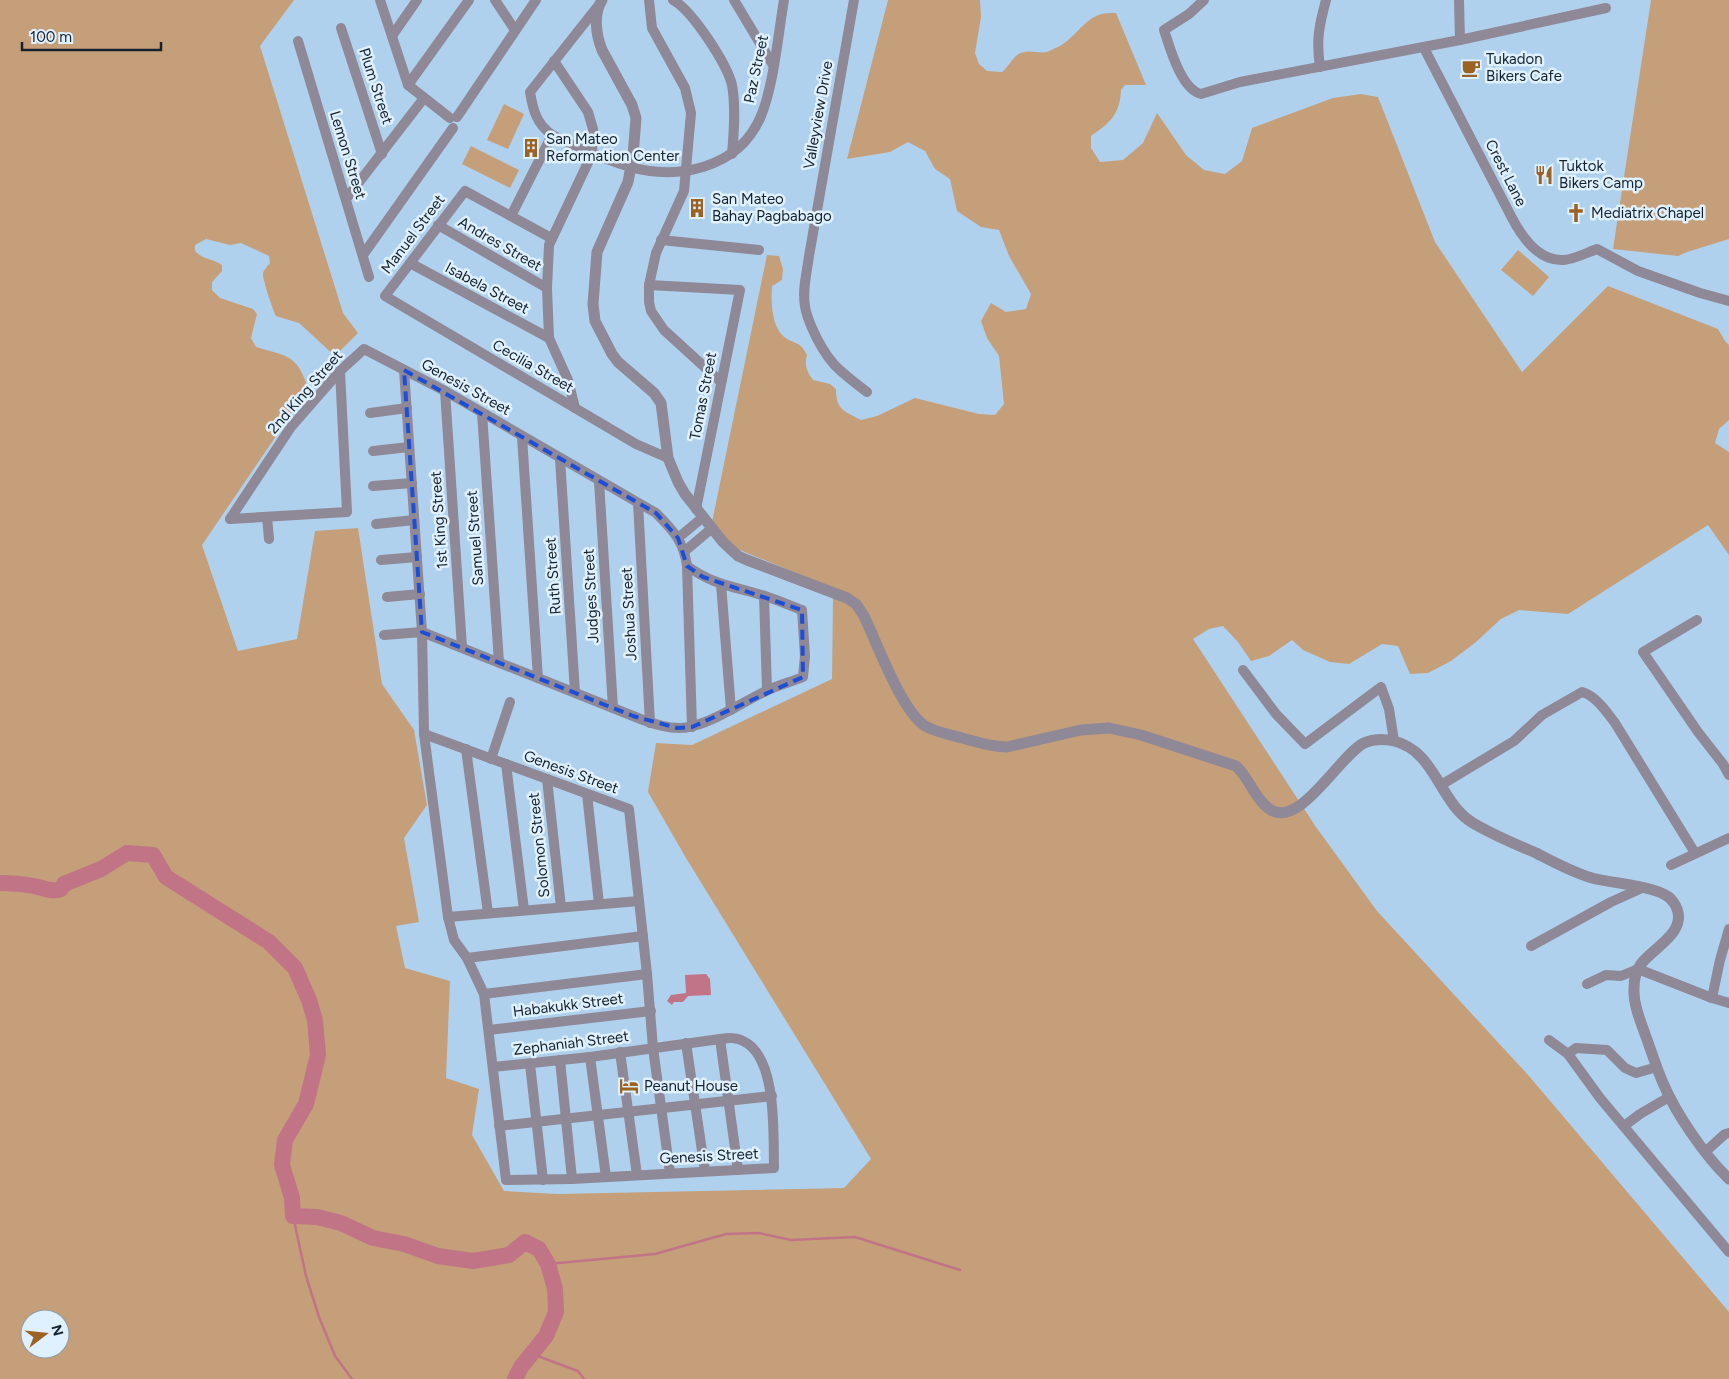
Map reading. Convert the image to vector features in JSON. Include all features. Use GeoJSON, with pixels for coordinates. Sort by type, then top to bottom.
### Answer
{"type":"FeatureCollection","features":[{"type":"Feature","properties":{"kind":"street"},"geometry":{"type":"LineString","coordinates":[[380,0],[408,85],[454,118]]}},
{"type":"Feature","properties":{"kind":"street"},"geometry":{"type":"LineString","coordinates":[[392,36],[417,0]]}},
{"type":"Feature","properties":{"kind":"street"},"geometry":{"type":"LineString","coordinates":[[408,85],[469,0]]}},
{"type":"Feature","properties":{"kind":"street"},"geometry":{"type":"LineString","coordinates":[[495,0],[515,30]]}},
{"type":"Feature","properties":{"kind":"street"},"geometry":{"type":"LineString","coordinates":[[363,255],[453,128],[448,126],[448,120],[454,118],[536,0]]}},
{"type":"Feature","properties":{"kind":"street"},"geometry":{"type":"LineString","coordinates":[[649,0],[651,23],[655,34],[679,75],[688,97],[691,114],[687,170],[681,200],[660,240],[649,285],[649,302],[651,311],[664,330],[721,382]]}},
{"type":"Feature","properties":{"kind":"street"},"geometry":{"type":"LineString","coordinates":[[673,0],[687,10],[699,24],[731,82],[734,108],[732,154]]}},
{"type":"Feature","properties":{"kind":"street"},"geometry":{"type":"LineString","coordinates":[[734,0],[774,65]]}},
{"type":"Feature","properties":{"kind":"street","name":"Paz Street"},"geometry":{"type":"LineString","coordinates":[[552,136],[592,154],[632,167],[663,172],[687,170],[712,164],[732,154],[748,139],[760,117],[774,65],[784,0]]}},
{"type":"Feature","properties":{"kind":"street","name":"Valleyview Drive"},"geometry":{"type":"LineString","coordinates":[[854,0],[810,247],[804,295],[808,318],[826,355],[841,372],[867,392]]}},
{"type":"Feature","properties":{"kind":"street"},"geometry":{"type":"LineString","coordinates":[[1204,0],[1189,14],[1164,30],[1173,57],[1189,87],[1201,94],[1227,84],[1424,48],[1606,8]]}},
{"type":"Feature","properties":{"kind":"street"},"geometry":{"type":"LineString","coordinates":[[1320,67],[1317,47],[1318,33],[1326,0]]}},
{"type":"Feature","properties":{"kind":"street"},"geometry":{"type":"LineString","coordinates":[[1459,0],[1460,40]]}},
{"type":"Feature","properties":{"kind":"street"},"geometry":{"type":"LineString","coordinates":[[551,238],[511,216],[552,136],[535,116],[530,92],[600,3]]}},
{"type":"Feature","properties":{"kind":"street"},"geometry":{"type":"LineString","coordinates":[[600,3],[597,29],[602,50],[635,111],[636,122],[632,167],[624,191],[597,252],[593,313],[600,331],[618,362],[654,393],[661,403],[668,458],[678,482],[711,529],[730,549],[738,556],[826,589],[856,604],[864,616],[904,703],[914,716],[926,726],[940,732],[982,744],[1001,747],[1081,730],[1110,728],[1141,735],[1236,766],[1244,773],[1254,791],[1266,806],[1278,813],[1294,810],[1302,804],[1346,758],[1364,744],[1374,740],[1394,741],[1416,751],[1424,759],[1455,808],[1463,816],[1488,831],[1583,875],[1642,888],[1668,896],[1677,907],[1680,918],[1669,938],[1647,957],[1638,969],[1634,979],[1636,1006],[1669,1097],[1705,1152],[1729,1179]]}},
{"type":"Feature","properties":{"kind":"street","name":"Plum Street"},"geometry":{"type":"LineString","coordinates":[[340,28],[382,154]]}},
{"type":"Feature","properties":{"kind":"street","name":"Lemon Street"},"geometry":{"type":"LineString","coordinates":[[298,41],[370,277]]}},
{"type":"Feature","properties":{"kind":"street","name":"Crest Lane"},"geometry":{"type":"LineString","coordinates":[[1424,48],[1512,218],[1526,240],[1539,253],[1548,258],[1558,260],[1575,257],[1597,249],[1638,271],[1729,301]]}},
{"type":"Feature","properties":{"kind":"street"},"geometry":{"type":"LineString","coordinates":[[554,61],[585,106],[591,118],[593,129],[592,154],[549,245],[547,288],[549,338],[571,388],[576,408]]}},
{"type":"Feature","properties":{"kind":"street"},"geometry":{"type":"LineString","coordinates":[[346,199],[424,98]]}},
{"type":"Feature","properties":{"kind":"street","name":"Manuel Street"},"geometry":{"type":"LineString","coordinates":[[384,296],[465,190],[511,216]]}},
{"type":"Feature","properties":{"kind":"street","name":"Andres Street"},"geometry":{"type":"LineString","coordinates":[[438,225],[547,288]]}},
{"type":"Feature","properties":{"kind":"street"},"geometry":{"type":"LineString","coordinates":[[660,240],[759,250]]}},
{"type":"Feature","properties":{"kind":"street","name":"Isabela Street"},"geometry":{"type":"LineString","coordinates":[[410,263],[549,338]]}},
{"type":"Feature","properties":{"kind":"street","name":"Tomas Street"},"geometry":{"type":"LineString","coordinates":[[649,285],[740,290],[721,382],[699,513]]}},
{"type":"Feature","properties":{"kind":"street","name":"Cecilia Street"},"geometry":{"type":"LineString","coordinates":[[384,296],[636,444],[668,458]]}},
{"type":"Feature","properties":{"kind":"street","name":"2nd King Street"},"geometry":{"type":"LineString","coordinates":[[266,517],[230,519],[291,427],[340,371],[364,349],[404,370]]}},
{"type":"Feature","properties":{"kind":"street","name":"Genesis Street"},"geometry":{"type":"LineString","coordinates":[[404,370],[445,391],[656,514],[678,538],[685,551],[687,566],[692,727]]}},
{"type":"Feature","properties":{"kind":"street","name":"Genesis Street"},"geometry":{"type":"LineString","coordinates":[[404,370],[420,594],[424,734],[448,917],[454,940],[467,958],[484,994],[506,1180],[572,1179],[774,1168],[772,1096],[761,1060],[754,1049],[737,1038],[653,1048],[651,1011],[629,809],[424,734]]}},
{"type":"Feature","properties":{"kind":"street"},"geometry":{"type":"LineString","coordinates":[[269,539],[266,517],[348,512],[340,371]]}},
{"type":"Feature","properties":{"kind":"street","name":"1st King Street"},"geometry":{"type":"LineString","coordinates":[[445,391],[462,647]]}},
{"type":"Feature","properties":{"kind":"street"},"geometry":{"type":"LineString","coordinates":[[370,412],[407,408]]}},
{"type":"Feature","properties":{"kind":"street","name":"Samuel Street"},"geometry":{"type":"LineString","coordinates":[[482,413],[499,662]]}},
{"type":"Feature","properties":{"kind":"street"},"geometry":{"type":"LineString","coordinates":[[522,437],[538,678]]}},
{"type":"Feature","properties":{"kind":"street"},"geometry":{"type":"LineString","coordinates":[[373,451],[410,447]]}},
{"type":"Feature","properties":{"kind":"street","name":"Ruth Street"},"geometry":{"type":"LineString","coordinates":[[560,459],[575,692]]}},
{"type":"Feature","properties":{"kind":"street","name":"Judges Street"},"geometry":{"type":"LineString","coordinates":[[599,481],[613,708]]}},
{"type":"Feature","properties":{"kind":"street"},"geometry":{"type":"LineString","coordinates":[[373,486],[412,482]]}},
{"type":"Feature","properties":{"kind":"street","name":"Joshua Street"},"geometry":{"type":"LineString","coordinates":[[638,503],[650,723]]}},
{"type":"Feature","properties":{"kind":"street"},"geometry":{"type":"LineString","coordinates":[[678,538],[699,513]]}},
{"type":"Feature","properties":{"kind":"street"},"geometry":{"type":"LineString","coordinates":[[376,524],[414,520]]}},
{"type":"Feature","properties":{"kind":"street"},"geometry":{"type":"LineString","coordinates":[[685,551],[711,529]]}},
{"type":"Feature","properties":{"kind":"street"},"geometry":{"type":"LineString","coordinates":[[381,560],[417,557]]}},
{"type":"Feature","properties":{"kind":"street"},"geometry":{"type":"LineString","coordinates":[[384,635],[422,632],[650,723],[677,728],[692,727],[731,710],[767,690],[802,677],[805,656],[802,610],[764,596],[721,584],[703,577],[687,566]]}},
{"type":"Feature","properties":{"kind":"street"},"geometry":{"type":"LineString","coordinates":[[721,584],[731,710]]}},
{"type":"Feature","properties":{"kind":"street"},"geometry":{"type":"LineString","coordinates":[[387,597],[420,594]]}},
{"type":"Feature","properties":{"kind":"street"},"geometry":{"type":"LineString","coordinates":[[764,596],[767,690]]}},
{"type":"Feature","properties":{"kind":"street"},"geometry":{"type":"LineString","coordinates":[[1697,620],[1643,652],[1729,775]]}},
{"type":"Feature","properties":{"kind":"street"},"geometry":{"type":"LineString","coordinates":[[1244,670],[1276,714],[1305,744],[1381,687],[1389,709],[1394,741]]}},
{"type":"Feature","properties":{"kind":"street"},"geometry":{"type":"LineString","coordinates":[[1441,785],[1514,741],[1542,715],[1582,692],[1594,699],[1615,723],[1695,853]]}},
{"type":"Feature","properties":{"kind":"street"},"geometry":{"type":"LineString","coordinates":[[492,759],[510,702]]}},
{"type":"Feature","properties":{"kind":"street"},"geometry":{"type":"LineString","coordinates":[[466,749],[488,913]]}},
{"type":"Feature","properties":{"kind":"street"},"geometry":{"type":"LineString","coordinates":[[506,764],[524,910]]}},
{"type":"Feature","properties":{"kind":"street","name":"Solomon Street"},"geometry":{"type":"LineString","coordinates":[[547,779],[561,907]]}},
{"type":"Feature","properties":{"kind":"street"},"geometry":{"type":"LineString","coordinates":[[587,794],[599,904]]}},
{"type":"Feature","properties":{"kind":"street"},"geometry":{"type":"LineString","coordinates":[[1671,866],[1729,838]]}},
{"type":"Feature","properties":{"kind":"street"},"geometry":{"type":"LineString","coordinates":[[1530,946],[1572,922],[1642,888]]}},
{"type":"Feature","properties":{"kind":"street"},"geometry":{"type":"LineString","coordinates":[[448,917],[639,901]]}},
{"type":"Feature","properties":{"kind":"street"},"geometry":{"type":"LineString","coordinates":[[1712,998],[1724,961],[1729,929]]}},
{"type":"Feature","properties":{"kind":"street"},"geometry":{"type":"LineString","coordinates":[[467,958],[643,936]]}},
{"type":"Feature","properties":{"kind":"street"},"geometry":{"type":"LineString","coordinates":[[1587,984],[1606,975],[1621,976],[1638,969],[1729,1003]]}},
{"type":"Feature","properties":{"kind":"street"},"geometry":{"type":"LineString","coordinates":[[484,994],[647,974]]}},
{"type":"Feature","properties":{"kind":"street","name":"Habakukk Street"},"geometry":{"type":"LineString","coordinates":[[489,1030],[651,1011]]}},
{"type":"Feature","properties":{"kind":"street"},"geometry":{"type":"LineString","coordinates":[[720,1039],[738,1170]]}},
{"type":"Feature","properties":{"kind":"street"},"geometry":{"type":"LineString","coordinates":[[1549,1040],[1568,1054],[1587,1082],[1729,1252]]}},
{"type":"Feature","properties":{"kind":"street"},"geometry":{"type":"LineString","coordinates":[[686,1043],[706,1171]]}},
{"type":"Feature","properties":{"kind":"street"},"geometry":{"type":"LineString","coordinates":[[653,1048],[670,1173]]}},
{"type":"Feature","properties":{"kind":"street","name":"Zephaniah Street"},"geometry":{"type":"LineString","coordinates":[[493,1068],[653,1048]]}},
{"type":"Feature","properties":{"kind":"street"},"geometry":{"type":"LineString","coordinates":[[1568,1054],[1576,1048],[1607,1050],[1625,1068],[1636,1073],[1657,1067]]}},
{"type":"Feature","properties":{"kind":"street"},"geometry":{"type":"LineString","coordinates":[[620,1052],[637,1175]]}},
{"type":"Feature","properties":{"kind":"street"},"geometry":{"type":"LineString","coordinates":[[590,1057],[606,1177]]}},
{"type":"Feature","properties":{"kind":"street"},"geometry":{"type":"LineString","coordinates":[[560,1060],[572,1179]]}},
{"type":"Feature","properties":{"kind":"street"},"geometry":{"type":"LineString","coordinates":[[530,1064],[542,1180]]}},
{"type":"Feature","properties":{"kind":"street"},"geometry":{"type":"LineString","coordinates":[[499,1126],[772,1096]]}},
{"type":"Feature","properties":{"kind":"street"},"geometry":{"type":"LineString","coordinates":[[1624,1126],[1669,1097]]}},
{"type":"Feature","properties":{"kind":"street"},"geometry":{"type":"LineString","coordinates":[[1705,1152],[1725,1134],[1729,1133]]}},
{"type":"Feature","properties":{"kind":"highlighted area"},"geometry":{"type":"Polygon","coordinates":[[[404,370],[656,513],[678,538],[687,566],[703,577],[802,610],[803,677],[692,727],[677,728],[633,716],[422,632],[404,370]]]}},
{"type":"Feature","properties":{"kind":"shaded area"},"geometry":{"type":"Polygon","coordinates":[[[0,0],[294,0],[260,46],[343,313],[358,333],[335,356],[299,323],[276,316],[263,276],[270,263],[269,256],[241,243],[230,245],[206,239],[195,245],[195,251],[198,254],[222,265],[222,271],[212,282],[212,290],[220,298],[253,309],[257,314],[251,338],[256,347],[290,358],[300,369],[308,389],[202,545],[238,651],[297,639],[315,531],[358,528],[382,684],[414,730],[427,805],[404,838],[419,922],[396,926],[405,968],[450,981],[446,1078],[479,1089],[472,1135],[504,1191],[557,1194],[844,1188],[871,1159],[686,858],[648,792],[656,743],[692,745],[832,679],[833,599],[837,590],[735,548],[712,522],[767,255],[779,256],[783,269],[782,280],[772,286],[774,319],[779,331],[783,336],[802,347],[807,355],[807,368],[813,380],[830,384],[836,389],[839,406],[846,412],[861,420],[877,416],[915,398],[979,414],[995,415],[1004,404],[999,356],[987,338],[981,321],[991,303],[1006,312],[1026,309],[1031,294],[1009,256],[999,230],[981,227],[957,211],[950,179],[935,169],[925,151],[908,142],[890,152],[847,159],[888,0],[980,0],[981,17],[975,53],[979,64],[987,71],[1002,72],[1021,53],[1048,52],[1064,44],[1095,17],[1116,13],[1146,85],[1125,85],[1121,90],[1119,105],[1113,117],[1104,127],[1091,136],[1091,148],[1100,162],[1123,160],[1143,143],[1157,113],[1186,155],[1204,170],[1225,174],[1242,161],[1252,128],[1333,98],[1361,94],[1378,97],[1435,242],[1522,372],[1608,286],[1718,329],[1729,345],[1729,420],[1719,429],[1715,443],[1729,452],[1729,555],[1708,525],[1568,614],[1519,610],[1501,619],[1476,642],[1451,661],[1428,673],[1410,674],[1398,646],[1382,644],[1349,664],[1330,662],[1303,650],[1292,640],[1269,656],[1251,661],[1238,642],[1223,626],[1209,629],[1193,639],[1316,827],[1377,911],[1529,1076],[1729,1312],[1729,1379],[0,1379],[0,0]]]}},
{"type":"Feature","properties":{"kind":"shaded area"},"geometry":{"type":"Polygon","coordinates":[[[1651,0],[1729,0],[1729,239],[1678,256],[1613,249],[1651,0]]]}},
{"type":"Feature","properties":{"kind":"shaded area"},"geometry":{"type":"Polygon","coordinates":[[[504,104],[524,114],[508,149],[487,140],[504,104]]]}},
{"type":"Feature","properties":{"kind":"shaded area"},"geometry":{"type":"Polygon","coordinates":[[[471,146],[519,170],[510,188],[462,164],[471,146]]]}},
{"type":"Feature","properties":{"kind":"shaded area"},"geometry":{"type":"Polygon","coordinates":[[[1518,250],[1549,277],[1533,296],[1501,270],[1518,250]]]}},
{"type":"Feature","properties":{"kind":"shaded area"},"geometry":{"type":"Polygon","coordinates":[[[706,974],[710,979],[711,995],[688,996],[683,1002],[674,1002],[672,1005],[667,1001],[671,995],[686,993],[685,975],[706,974]]]}},
{"type":"Feature","properties":{"kind":"waterway"},"geometry":{"type":"LineString","coordinates":[[0,883],[21,884],[57,890],[61,889],[64,884],[101,869],[127,853],[153,855],[166,877],[269,942],[295,968],[309,1000],[315,1020],[318,1055],[306,1104],[285,1140],[282,1165],[292,1198],[293,1216],[317,1217],[341,1223],[373,1238],[404,1244],[438,1256],[473,1261],[509,1255],[525,1242],[539,1249],[548,1264],[555,1289],[556,1312],[546,1336],[521,1367],[515,1379]]}},
{"type":"Feature","properties":{"kind":"waterway"},"geometry":{"type":"LineString","coordinates":[[293,1216],[306,1276],[319,1317],[335,1356],[352,1379]]}},
{"type":"Feature","properties":{"kind":"waterway"},"geometry":{"type":"LineString","coordinates":[[548,1264],[655,1254],[726,1234],[759,1233],[791,1240],[855,1237],[960,1270]]}},
{"type":"Feature","properties":{"kind":"waterway"},"geometry":{"type":"LineString","coordinates":[[532,1354],[578,1371],[584,1379]]}},
{"type":"Feature","properties":{"kind":"place","name":"Tukadon Bikers Cafe"},"geometry":{"type":"Point","coordinates":[1471,68]}},
{"type":"Feature","properties":{"kind":"place","name":"San Mateo Reformation Center"},"geometry":{"type":"Point","coordinates":[531,148]}},
{"type":"Feature","properties":{"kind":"place","name":"Tuktok Bikers Camp"},"geometry":{"type":"Point","coordinates":[1544,175]}},
{"type":"Feature","properties":{"kind":"place","name":"San Mateo Bahay Pagbabago"},"geometry":{"type":"Point","coordinates":[697,208]}},
{"type":"Feature","properties":{"kind":"place","name":"Mediatrix Chapel"},"geometry":{"type":"Point","coordinates":[1576,213]}},
{"type":"Feature","properties":{"kind":"place","name":"Peanut House"},"geometry":{"type":"Point","coordinates":[629,1086]}}]}
